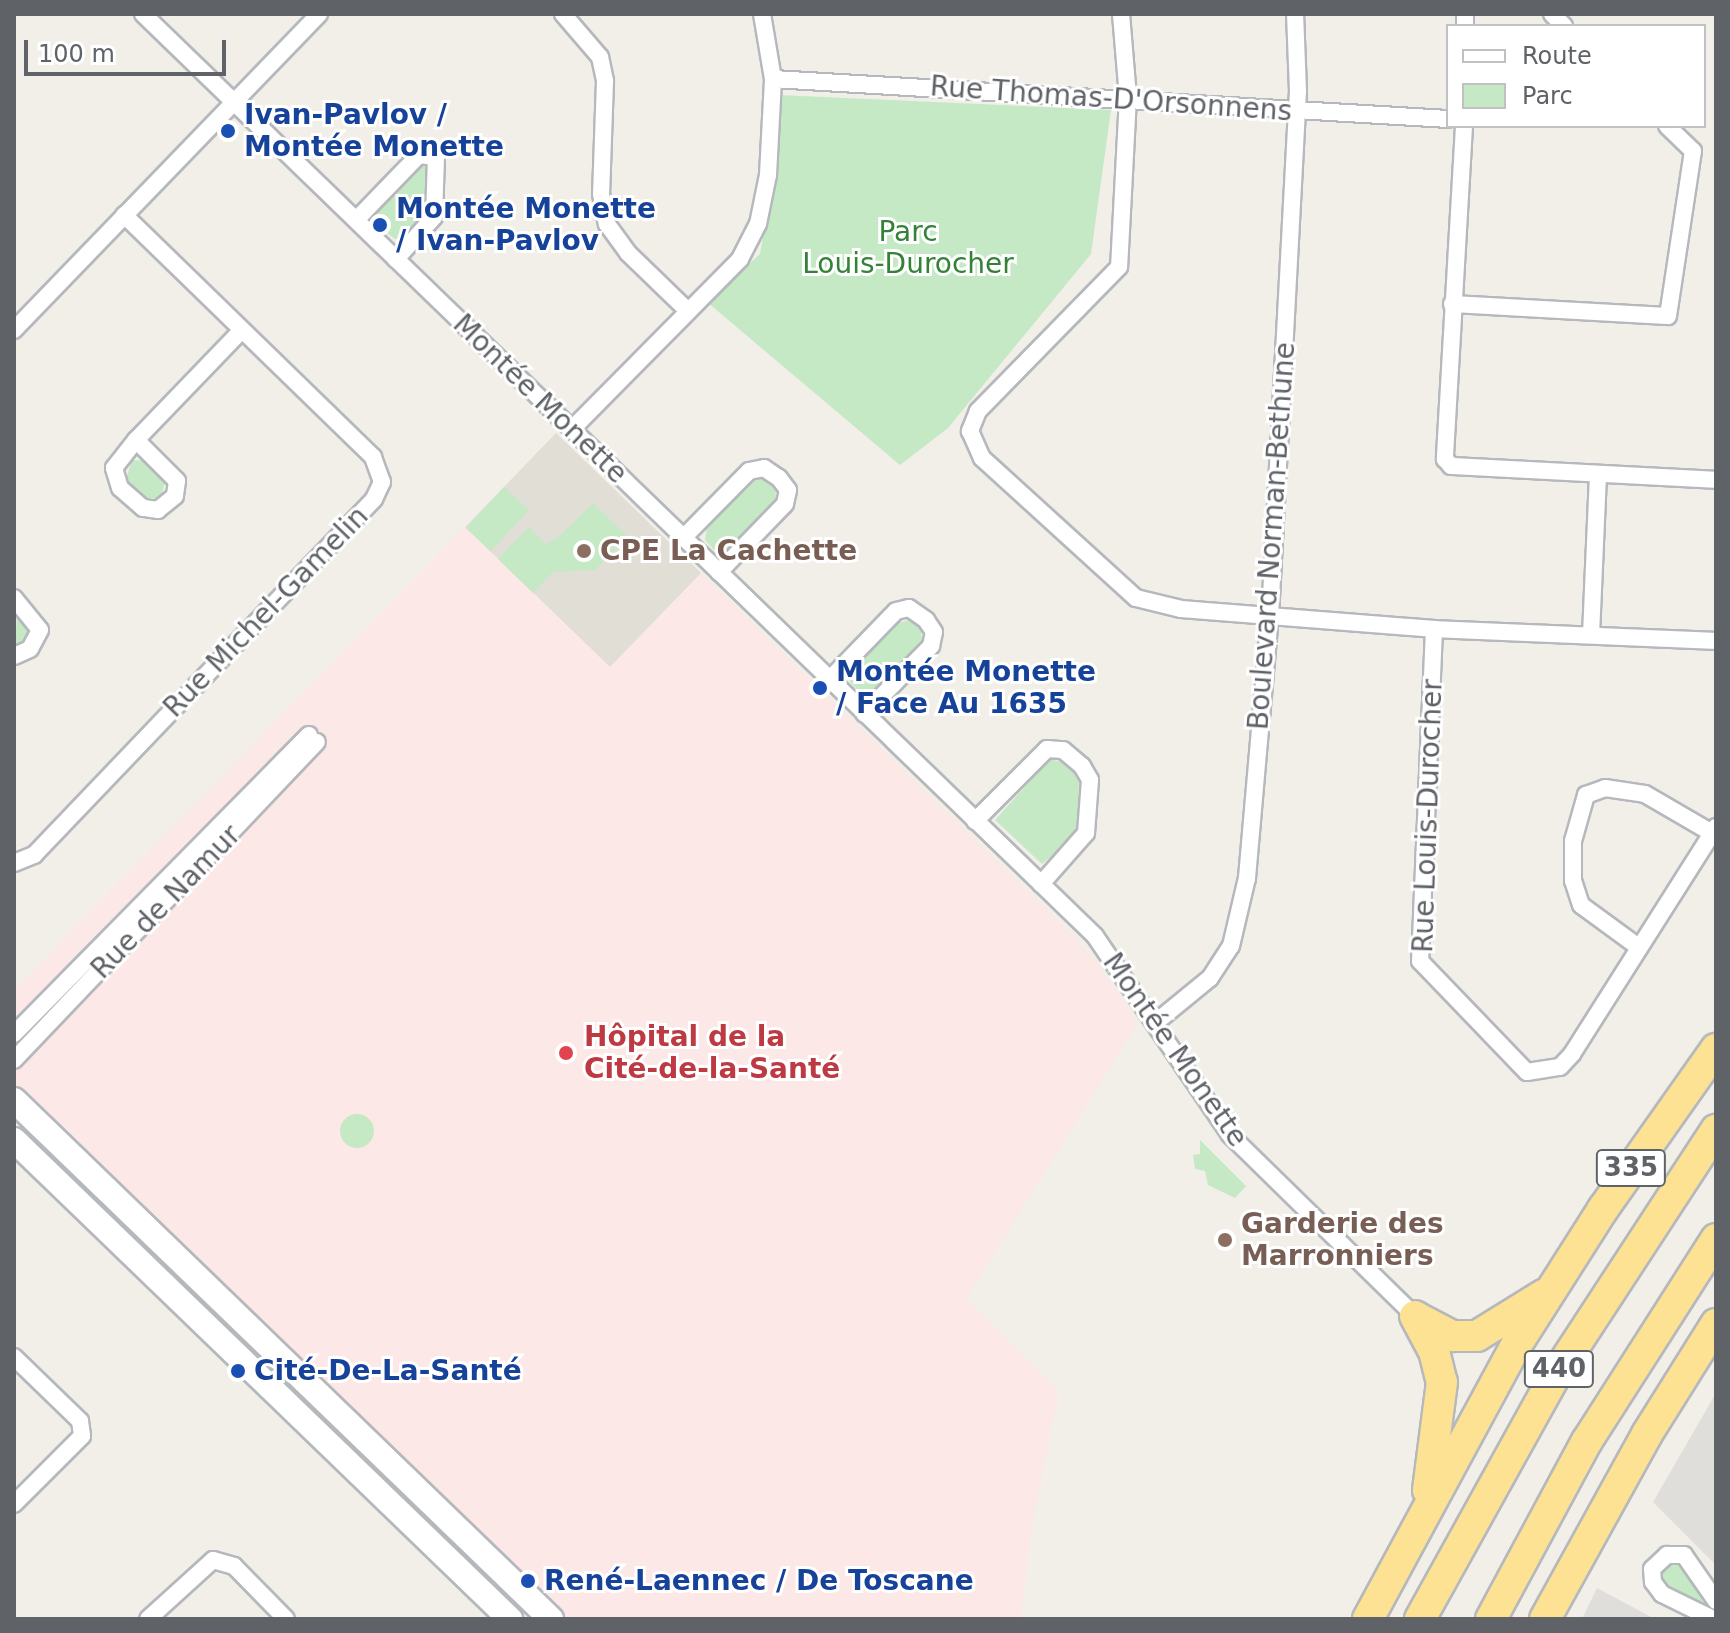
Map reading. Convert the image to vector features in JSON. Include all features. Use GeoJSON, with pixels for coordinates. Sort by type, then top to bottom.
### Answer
{"type":"FeatureCollection","features":[{"type":"Feature","properties":{"kind":"highway","name":"335"},"geometry":{"type":"LineString","coordinates":[[1368,1619],[1426,1504],[1551,1290],[1716,1049]]}},
{"type":"Feature","properties":{"kind":"highway","name":"440"},"geometry":{"type":"LineString","coordinates":[[1420,1619],[1545,1391],[1716,1130]]}},
{"type":"Feature","properties":{"kind":"highway","name":"440"},"geometry":{"type":"LineString","coordinates":[[1491,1619],[1587,1441],[1716,1239]]}},
{"type":"Feature","properties":{"kind":"highway"},"geometry":{"type":"LineString","coordinates":[[1415,1316],[1452,1336],[1477,1336],[1551,1290]]}},
{"type":"Feature","properties":{"kind":"highway"},"geometry":{"type":"LineString","coordinates":[[1415,1316],[1434,1351],[1442,1382],[1426,1504]]}},
{"type":"Feature","properties":{"kind":"highway"},"geometry":{"type":"LineString","coordinates":[[1545,1619],[1641,1444],[1716,1324]]}},
{"type":"Feature","properties":{"kind":"street","name":"Montée Monette"},"geometry":{"type":"LineString","coordinates":[[143,14],[1106,949],[1246,1154],[1415,1316]]}},
{"type":"Feature","properties":{"kind":"street"},"geometry":{"type":"LineString","coordinates":[[14,330],[319,14]]}},
{"type":"Feature","properties":{"kind":"street"},"geometry":{"type":"LineString","coordinates":[[563,14],[600,57],[605,81],[601,194],[607,224],[628,253],[688,311]]}},
{"type":"Feature","properties":{"kind":"street"},"geometry":{"type":"LineString","coordinates":[[571,430],[740,259],[758,224],[768,175],[773,79],[762,14]]}},
{"type":"Feature","properties":{"kind":"street"},"geometry":{"type":"LineString","coordinates":[[1121,14],[1128,97],[1119,267],[1112,280],[978,411],[970,431],[972,442],[982,458],[1136,598],[1181,609],[1434,629],[1716,641]]}},
{"type":"Feature","properties":{"kind":"street","name":"Boulevard Norman-Bethune"},"geometry":{"type":"LineString","coordinates":[[1155,1023],[1210,978],[1231,946],[1247,878],[1270,616],[1297,111],[1295,14]]}},
{"type":"Feature","properties":{"kind":"street","name":"Rue Thomas-D'Orsonnens"},"geometry":{"type":"LineString","coordinates":[[773,79],[1128,97],[1446,119]]}},
{"type":"Feature","properties":{"kind":"street"},"geometry":{"type":"LineString","coordinates":[[1464,128],[1445,459],[1451,466],[1716,480]]}},
{"type":"Feature","properties":{"kind":"street"},"geometry":{"type":"LineString","coordinates":[[1452,304],[1668,316],[1693,151],[1669,128]]}},
{"type":"Feature","properties":{"kind":"street"},"geometry":{"type":"LineString","coordinates":[[356,220],[419,155],[436,157],[434,217],[396,259]]}},
{"type":"Feature","properties":{"kind":"street","name":"Rue Michel-Gamelin"},"geometry":{"type":"LineString","coordinates":[[14,863],[34,855],[379,491],[382,473],[376,460],[124,215]]}},
{"type":"Feature","properties":{"kind":"street"},"geometry":{"type":"LineString","coordinates":[[136,440],[177,481],[175,496],[158,510],[140,506],[114,478],[116,464],[136,440],[241,331]]}},
{"type":"Feature","properties":{"kind":"street"},"geometry":{"type":"LineString","coordinates":[[683,538],[749,471],[764,468],[779,478],[788,490],[785,504],[719,572]]}},
{"type":"Feature","properties":{"kind":"street"},"geometry":{"type":"LineString","coordinates":[[1591,635],[1598,475]]}},
{"type":"Feature","properties":{"kind":"street"},"geometry":{"type":"LineString","coordinates":[[14,598],[40,630],[30,649],[14,656]]}},
{"type":"Feature","properties":{"kind":"street"},"geometry":{"type":"LineString","coordinates":[[829,680],[896,611],[913,609],[926,620],[934,632],[931,646],[864,714]]}},
{"type":"Feature","properties":{"kind":"street","name":"Rue Louis-Durocher"},"geometry":{"type":"LineString","coordinates":[[1434,629],[1420,961],[1527,1072],[1544,1072],[1572,1054],[1637,946],[1714,830],[1645,794],[1605,788],[1586,795],[1573,841],[1573,881],[1581,905],[1637,946]]}},
{"type":"Feature","properties":{"kind":"street","name":"Rue de Namur"},"geometry":{"type":"LineString","coordinates":[[14,1034],[313,739],[14,1060]]}},
{"type":"Feature","properties":{"kind":"street"},"geometry":{"type":"LineString","coordinates":[[975,821],[1047,749],[1060,749],[1082,766],[1090,780],[1086,833],[1041,884]]}},
{"type":"Feature","properties":{"kind":"street"},"geometry":{"type":"LineString","coordinates":[[14,1100],[551,1619]]}},
{"type":"Feature","properties":{"kind":"street"},"geometry":{"type":"LineString","coordinates":[[14,1140],[510,1619]]}},
{"type":"Feature","properties":{"kind":"street"},"geometry":{"type":"LineString","coordinates":[[14,1357],[80,1421],[82,1436],[14,1504]]}},
{"type":"Feature","properties":{"kind":"street"},"geometry":{"type":"LineString","coordinates":[[1713,1619],[1662,1594],[1653,1582],[1652,1569],[1667,1555],[1684,1555],[1716,1601]]}},
{"type":"Feature","properties":{"kind":"street"},"geometry":{"type":"LineString","coordinates":[[148,1619],[213,1560],[234,1566],[286,1619]]}},
{"type":"Feature","properties":{"kind":"shaded area","name":"CPE La Cachette"},"geometry":{"type":"Polygon","coordinates":[[[556,433],[701,573],[610,668],[465,527],[556,433]]]}},
{"type":"Feature","properties":{"kind":"shaded area","name":"Hôpital de la Cité-de-la-Santé"},"geometry":{"type":"Polygon","coordinates":[[[465,527],[610,667],[701,573],[1079,941],[1077,944],[1095,959],[1138,1023],[966,1299],[1059,1390],[1030,1536],[1021,1619],[569,1619],[14,1084],[14,990],[465,527]]]}},
{"type":"Feature","properties":{"kind":"shaded area"},"geometry":{"type":"Polygon","coordinates":[[[1716,1393],[1716,1565],[1653,1502],[1716,1393]]]}},
{"type":"Feature","properties":{"kind":"shaded area"},"geometry":{"type":"Polygon","coordinates":[[[1597,1588],[1655,1619],[1582,1619],[1597,1588]]]}},
{"type":"Feature","properties":{"kind":"green space","name":"Parc Louis-Durocher"},"geometry":{"type":"Polygon","coordinates":[[[778,95],[1111,110],[1091,254],[948,428],[900,465],[707,302],[760,254],[774,177],[778,95]]]}},
{"type":"Feature","properties":{"kind":"green space"},"geometry":{"type":"Polygon","coordinates":[[[426,162],[424,217],[404,238],[395,239],[384,231],[388,226],[383,221],[378,225],[378,210],[426,162]]]}},
{"type":"Feature","properties":{"kind":"green space"},"geometry":{"type":"Polygon","coordinates":[[[132,460],[147,461],[166,480],[160,499],[145,498],[126,479],[132,460]]]}},
{"type":"Feature","properties":{"kind":"green space"},"geometry":{"type":"Polygon","coordinates":[[[765,478],[775,487],[776,498],[729,549],[714,550],[705,540],[707,528],[756,479],[765,478]]]}},
{"type":"Feature","properties":{"kind":"green space"},"geometry":{"type":"Polygon","coordinates":[[[504,487],[529,510],[491,551],[466,528],[504,487]]]}},
{"type":"Feature","properties":{"kind":"green space"},"geometry":{"type":"Polygon","coordinates":[[[593,503],[628,537],[595,570],[553,572],[533,593],[498,559],[529,527],[546,544],[556,539],[593,503]]]}},
{"type":"Feature","properties":{"kind":"green space"},"geometry":{"type":"Polygon","coordinates":[[[17,615],[28,631],[26,641],[15,645],[17,615]]]}},
{"type":"Feature","properties":{"kind":"green space"},"geometry":{"type":"Polygon","coordinates":[[[910,620],[921,629],[922,640],[874,691],[860,692],[850,682],[852,670],[898,623],[910,620]]]}},
{"type":"Feature","properties":{"kind":"green space"},"geometry":{"type":"Polygon","coordinates":[[[1050,759],[1064,763],[1079,778],[1078,821],[1073,837],[1042,864],[995,820],[1050,759]]]}},
{"type":"Feature","properties":{"kind":"green space"},"geometry":{"type":"Polygon","coordinates":[[[357,1114],[369,1119],[374,1131],[369,1143],[357,1148],[345,1143],[340,1131],[345,1119],[357,1114]]]}},
{"type":"Feature","properties":{"kind":"green space"},"geometry":{"type":"Polygon","coordinates":[[[1200,1140],[1246,1186],[1235,1198],[1208,1185],[1205,1171],[1195,1169],[1193,1155],[1200,1154],[1200,1140]]]}},
{"type":"Feature","properties":{"kind":"green space"},"geometry":{"type":"Polygon","coordinates":[[[1677,1562],[1702,1598],[1702,1605],[1659,1582],[1660,1570],[1677,1562]]]}},
{"type":"Feature","properties":{"kind":"place","name":"Ivan-Pavlov / Montée Monette"},"geometry":{"type":"Point","coordinates":[228,131]}},
{"type":"Feature","properties":{"kind":"place","name":"Montée Monette / Ivan-Pavlov"},"geometry":{"type":"Point","coordinates":[380,225]}},
{"type":"Feature","properties":{"kind":"place","name":"CPE La Cachette"},"geometry":{"type":"Point","coordinates":[584,551]}},
{"type":"Feature","properties":{"kind":"place","name":"Montée Monette / Face Au 1635"},"geometry":{"type":"Point","coordinates":[820,688]}},
{"type":"Feature","properties":{"kind":"place","name":"Hôpital de la Cité-de-la-Santé"},"geometry":{"type":"Point","coordinates":[566,1053]}},
{"type":"Feature","properties":{"kind":"place","name":"Garderie des Marronniers"},"geometry":{"type":"Point","coordinates":[1225,1240]}},
{"type":"Feature","properties":{"kind":"place","name":"Cité-De-La-Santé"},"geometry":{"type":"Point","coordinates":[238,1371]}},
{"type":"Feature","properties":{"kind":"place","name":"René-Laennec / De Toscane"},"geometry":{"type":"Point","coordinates":[528,1581]}}]}
